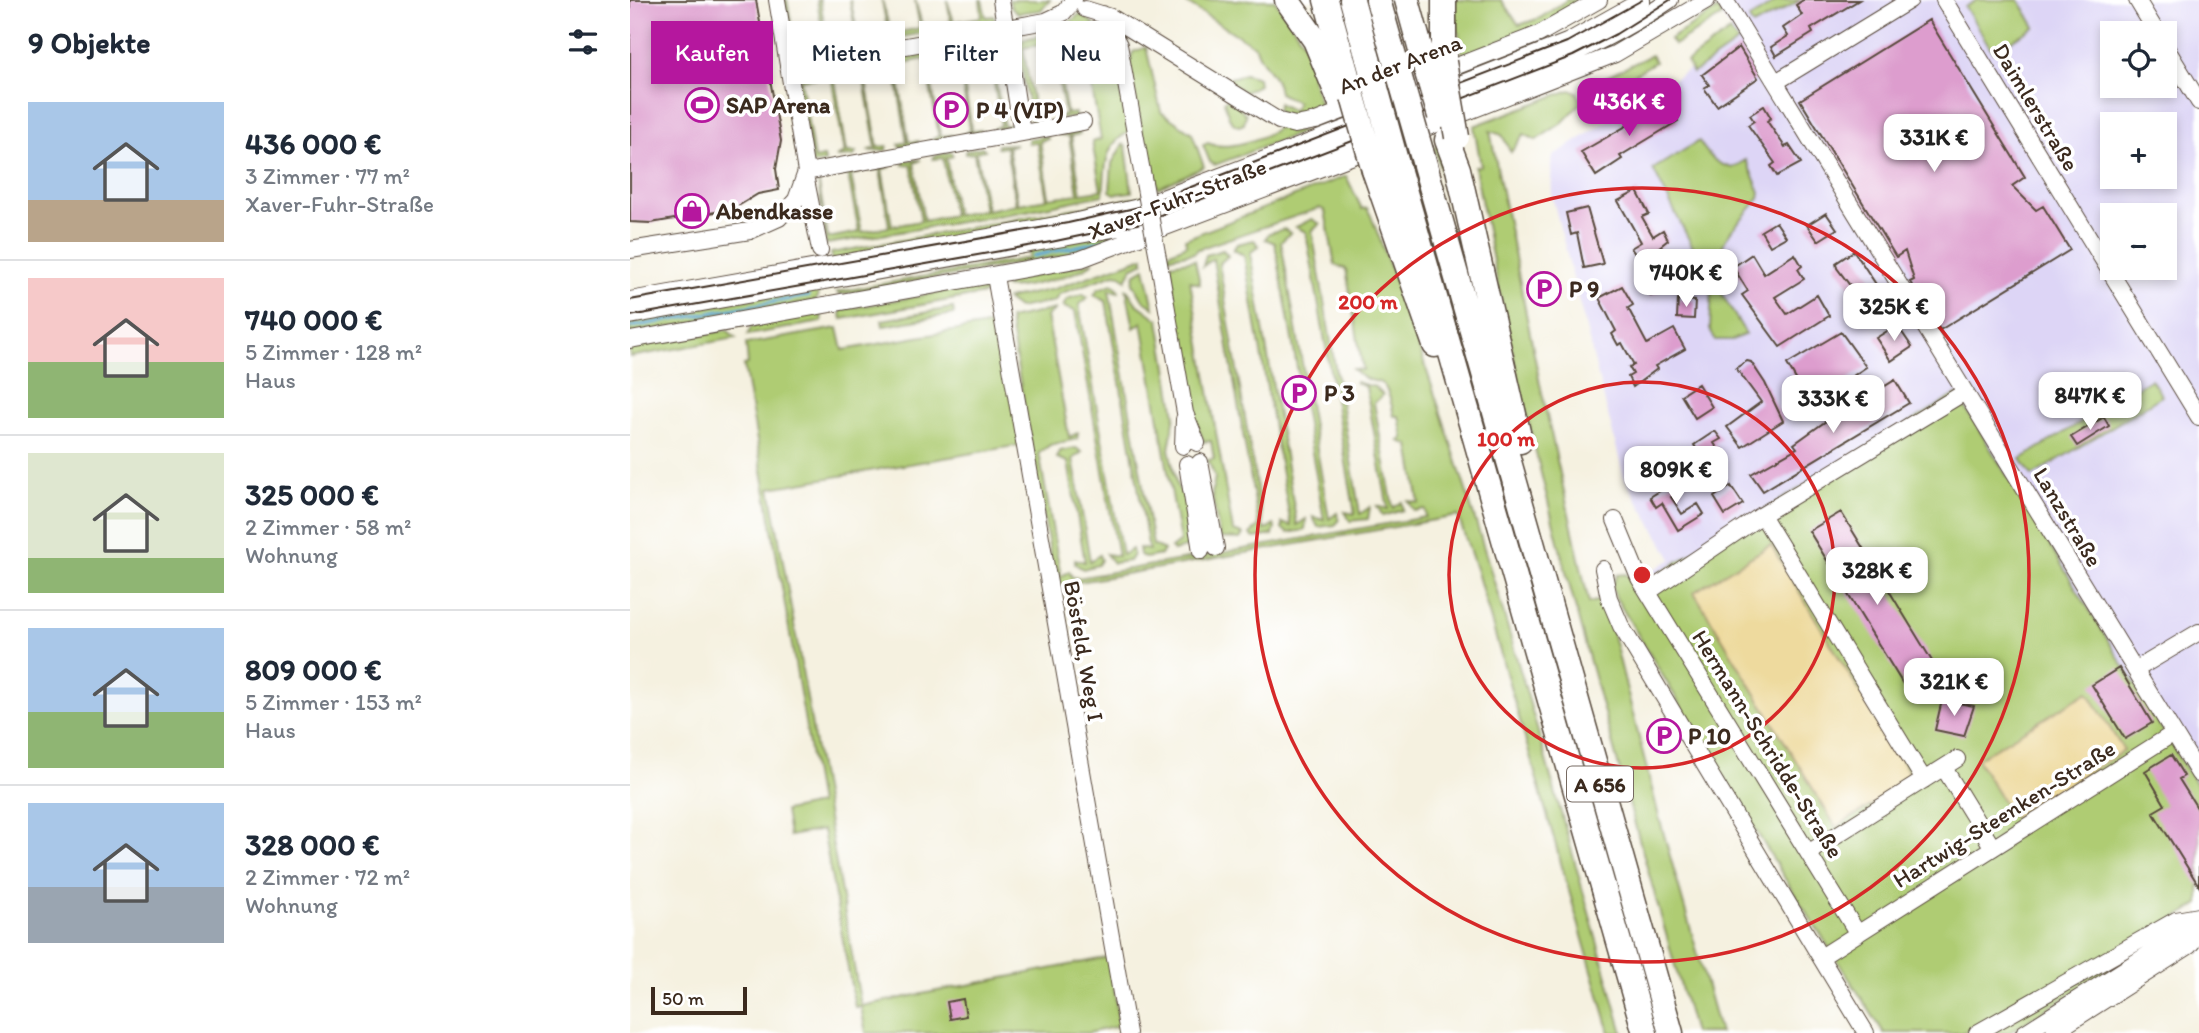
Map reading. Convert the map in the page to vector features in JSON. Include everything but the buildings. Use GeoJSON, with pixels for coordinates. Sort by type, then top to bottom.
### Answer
{"type":"FeatureCollection","features":[{"type":"Feature","properties":{"kind":"highway"},"geometry":{"type":"LineString","coordinates":[[1287,0],[1315,40],[1379,168],[1395,254],[1411,279],[1454,402],[1483,462]]}},
{"type":"Feature","properties":{"kind":"highway"},"geometry":{"type":"LineString","coordinates":[[1326,0],[1346,99]]}},
{"type":"Feature","properties":{"kind":"highway","name":"A 656"},"geometry":{"type":"LineString","coordinates":[[1352,0],[1376,88],[1379,168],[1483,462],[1645,1033]]}},
{"type":"Feature","properties":{"kind":"highway","name":"A 656"},"geometry":{"type":"LineString","coordinates":[[1378,0],[1671,1033]]}},
{"type":"Feature","properties":{"kind":"highway"},"geometry":{"type":"LineString","coordinates":[[1407,0],[1435,65],[1531,483],[1530,535]]}},
{"type":"Feature","properties":{"kind":"highway"},"geometry":{"type":"LineString","coordinates":[[1435,65],[1444,0]]}},
{"type":"Feature","properties":{"kind":"street"},"geometry":{"type":"LineString","coordinates":[[777,0],[787,62]]}},
{"type":"Feature","properties":{"kind":"street"},"geometry":{"type":"LineString","coordinates":[[1001,0],[1005,21]]}},
{"type":"Feature","properties":{"kind":"street"},"geometry":{"type":"LineString","coordinates":[[1046,21],[1056,0]]}},
{"type":"Feature","properties":{"kind":"street","name":"An der Arena"},"geometry":{"type":"LineString","coordinates":[[1083,3],[1147,39],[1279,121],[1305,125],[1539,34],[1599,0]]}},
{"type":"Feature","properties":{"kind":"street"},"geometry":{"type":"LineString","coordinates":[[630,300],[1047,227],[1139,208],[1567,41],[1642,0]]}},
{"type":"Feature","properties":{"kind":"street","name":"Xaver-Fuhr-Straße"},"geometry":{"type":"LineString","coordinates":[[630,340],[1081,259],[1175,226],[1578,71],[1670,24],[1707,0]]}},
{"type":"Feature","properties":{"kind":"street","name":"Lanzstraße"},"geometry":{"type":"LineString","coordinates":[[1725,0],[2199,774]]}},
{"type":"Feature","properties":{"kind":"street"},"geometry":{"type":"LineString","coordinates":[[1776,82],[1910,0]]}},
{"type":"Feature","properties":{"kind":"street","name":"Daimlerstraße"},"geometry":{"type":"LineString","coordinates":[[1944,0],[2199,417]]}},
{"type":"Feature","properties":{"kind":"street"},"geometry":{"type":"LineString","coordinates":[[2137,0],[2150,21]]}},
{"type":"Feature","properties":{"kind":"street"},"geometry":{"type":"LineString","coordinates":[[1046,21],[1083,3],[1096,21]]}},
{"type":"Feature","properties":{"kind":"street"},"geometry":{"type":"LineString","coordinates":[[630,316],[1065,239],[1137,223],[1573,56],[1661,3],[1670,24]]}},
{"type":"Feature","properties":{"kind":"street"},"geometry":{"type":"LineString","coordinates":[[1103,14],[1106,21]]}},
{"type":"Feature","properties":{"kind":"street"},"geometry":{"type":"LineString","coordinates":[[1125,50],[1147,39]]}},
{"type":"Feature","properties":{"kind":"street"},"geometry":{"type":"LineString","coordinates":[[2177,66],[2199,102]]}},
{"type":"Feature","properties":{"kind":"street"},"geometry":{"type":"LineString","coordinates":[[1125,81],[1190,444]]}},
{"type":"Feature","properties":{"kind":"street"},"geometry":{"type":"LineString","coordinates":[[791,84],[820,250]]}},
{"type":"Feature","properties":{"kind":"street"},"geometry":{"type":"LineString","coordinates":[[1015,84],[1022,133]]}},
{"type":"Feature","properties":{"kind":"street"},"geometry":{"type":"LineString","coordinates":[[806,176],[1083,122]]}},
{"type":"Feature","properties":{"kind":"street"},"geometry":{"type":"LineString","coordinates":[[630,250],[654,249],[767,226],[789,209],[806,176]]}},
{"type":"Feature","properties":{"kind":"street","name":"Bösfeld, Weg I"},"geometry":{"type":"LineString","coordinates":[[995,276],[1128,1033]]}},
{"type":"Feature","properties":{"kind":"street"},"geometry":{"type":"LineString","coordinates":[[1643,585],[1965,392]]}},
{"type":"Feature","properties":{"kind":"street"},"geometry":{"type":"LineString","coordinates":[[1194,463],[1209,550]]}},
{"type":"Feature","properties":{"kind":"street"},"geometry":{"type":"LineString","coordinates":[[1762,516],[1924,780]]}},
{"type":"Feature","properties":{"kind":"street","name":"Hermann-Schridde-Straße"},"geometry":{"type":"LineString","coordinates":[[1615,520],[1643,585],[1858,934]]}},
{"type":"Feature","properties":{"kind":"street"},"geometry":{"type":"LineString","coordinates":[[1603,569],[1609,598],[1621,626],[1866,1033]]}},
{"type":"Feature","properties":{"kind":"street"},"geometry":{"type":"LineString","coordinates":[[2135,670],[2199,632]]}},
{"type":"Feature","properties":{"kind":"street","name":"Hartwig-Steenken-Straße"},"geometry":{"type":"LineString","coordinates":[[1821,957],[2174,733]]}},
{"type":"Feature","properties":{"kind":"street"},"geometry":{"type":"LineString","coordinates":[[1808,853],[1950,764],[1993,848]]}},
{"type":"Feature","properties":{"kind":"street"},"geometry":{"type":"LineString","coordinates":[[1977,1033],[2176,920],[2199,916]]}},
{"type":"Feature","properties":{"kind":"street"},"geometry":{"type":"LineString","coordinates":[[2024,1033],[2199,922]]}},
{"type":"Feature","properties":{"kind":"street"},"geometry":{"type":"LineString","coordinates":[[2053,1033],[2189,946],[2199,934]]}},
{"type":"Feature","properties":{"kind":"shaded area"},"geometry":{"type":"Polygon","coordinates":[[[1733,0],[2199,0],[2199,898],[1621,589],[1672,559],[1624,477],[1552,196],[1553,156],[1737,39],[1718,9],[1733,0]]]}},
{"type":"Feature","properties":{"kind":"green space"},"geometry":{"type":"Polygon","coordinates":[[[784,0],[787,0],[791,21],[788,21],[784,0]]]}},
{"type":"Feature","properties":{"kind":"green space"},"geometry":{"type":"Polygon","coordinates":[[[817,0],[820,0],[824,21],[821,21],[817,0]]]}},
{"type":"Feature","properties":{"kind":"green space"},"geometry":{"type":"Polygon","coordinates":[[[980,0],[986,17],[994,16],[995,21],[960,21],[982,17],[980,0]]]}},
{"type":"Feature","properties":{"kind":"green space"},"geometry":{"type":"Polygon","coordinates":[[[1009,0],[1050,0],[1041,10],[1018,13],[1011,7],[1009,0]]]}},
{"type":"Feature","properties":{"kind":"green space"},"geometry":{"type":"Polygon","coordinates":[[[1182,0],[1275,0],[1303,41],[1316,76],[1312,78],[1322,111],[1301,119],[1277,112],[1278,103],[1293,111],[1297,102],[1279,93],[1275,79],[1256,47],[1182,0]]]}},
{"type":"Feature","properties":{"kind":"green space"},"geometry":{"type":"Polygon","coordinates":[[[1452,0],[1501,0],[1519,25],[1540,18],[1567,0],[1586,0],[1547,23],[1463,56],[1452,0]]]}},
{"type":"Feature","properties":{"kind":"green space"},"geometry":{"type":"Polygon","coordinates":[[[1778,0],[1801,0],[1753,26],[1749,19],[1778,0]]]}},
{"type":"Feature","properties":{"kind":"green space"},"geometry":{"type":"Polygon","coordinates":[[[1977,0],[2019,0],[2035,27],[1993,52],[1965,7],[1977,0]]]}},
{"type":"Feature","properties":{"kind":"green space"},"geometry":{"type":"Polygon","coordinates":[[[1718,9],[1722,16],[1674,45],[1670,39],[1718,9]]]}},
{"type":"Feature","properties":{"kind":"green space"},"geometry":{"type":"Polygon","coordinates":[[[1080,14],[1090,21],[1071,21],[1080,14]]]}},
{"type":"Feature","properties":{"kind":"green space"},"geometry":{"type":"Polygon","coordinates":[[[919,28],[919,34],[905,36],[905,31],[919,28]]]}},
{"type":"Feature","properties":{"kind":"green space"},"geometry":{"type":"Polygon","coordinates":[[[1730,31],[1738,42],[1693,73],[1687,62],[1730,31]]]}},
{"type":"Feature","properties":{"kind":"green space"},"geometry":{"type":"Polygon","coordinates":[[[1036,37],[1036,46],[1023,48],[1036,120],[1044,119],[1032,124],[1022,70],[1022,42],[1024,39],[1036,37]]]}},
{"type":"Feature","properties":{"kind":"green space"},"geometry":{"type":"Polygon","coordinates":[[[1146,47],[1161,112],[1192,133],[1204,167],[1158,188],[1149,149],[1145,149],[1129,61],[1133,52],[1146,47]]]}},
{"type":"Feature","properties":{"kind":"green space"},"geometry":{"type":"Polygon","coordinates":[[[919,55],[919,60],[905,62],[905,58],[919,55]]]}},
{"type":"Feature","properties":{"kind":"green space"},"geometry":{"type":"Polygon","coordinates":[[[1651,55],[1655,62],[1597,97],[1592,84],[1651,55]]]}},
{"type":"Feature","properties":{"kind":"green space"},"geometry":{"type":"Polygon","coordinates":[[[1245,74],[1258,78],[1259,85],[1245,92],[1229,82],[1230,78],[1245,74]]]}},
{"type":"Feature","properties":{"kind":"green space"},"geometry":{"type":"Polygon","coordinates":[[[798,84],[802,84],[814,159],[824,157],[825,162],[812,164],[798,84]]]}},
{"type":"Feature","properties":{"kind":"green space"},"geometry":{"type":"Polygon","coordinates":[[[832,84],[836,84],[847,152],[856,152],[854,156],[836,157],[845,153],[832,84]]]}},
{"type":"Feature","properties":{"kind":"green space"},"geometry":{"type":"Polygon","coordinates":[[[865,84],[878,147],[887,146],[886,150],[867,151],[876,148],[865,84]]]}},
{"type":"Feature","properties":{"kind":"green space"},"geometry":{"type":"Polygon","coordinates":[[[897,84],[909,142],[919,141],[917,145],[900,147],[899,144],[907,142],[897,84]]]}},
{"type":"Feature","properties":{"kind":"green space"},"geometry":{"type":"Polygon","coordinates":[[[930,84],[941,136],[951,135],[945,141],[931,140],[939,136],[930,84]]]}},
{"type":"Feature","properties":{"kind":"green space"},"geometry":{"type":"Polygon","coordinates":[[[962,84],[972,131],[981,130],[980,134],[961,135],[970,131],[962,84]]]}},
{"type":"Feature","properties":{"kind":"green space"},"geometry":{"type":"Polygon","coordinates":[[[994,84],[996,84],[1004,126],[1013,124],[1013,127],[993,129],[1001,125],[994,84]]]}},
{"type":"Feature","properties":{"kind":"green space"},"geometry":{"type":"Polygon","coordinates":[[[1059,84],[1062,84],[1067,114],[1075,113],[1075,118],[1056,117],[1065,114],[1059,84]]]}},
{"type":"Feature","properties":{"kind":"green space"},"geometry":{"type":"Polygon","coordinates":[[[1091,84],[1120,84],[1129,132],[1120,137],[1110,151],[1105,167],[1103,195],[1021,212],[826,244],[818,179],[828,238],[859,232],[848,175],[839,174],[859,170],[860,173],[851,175],[862,232],[889,227],[880,169],[870,171],[871,167],[891,167],[882,169],[892,226],[921,221],[911,164],[903,165],[904,160],[921,160],[914,163],[924,221],[953,215],[943,158],[933,159],[934,156],[951,152],[953,156],[946,158],[956,215],[984,210],[974,153],[965,154],[965,151],[982,147],[985,150],[976,152],[987,210],[1016,204],[1006,147],[997,148],[997,145],[1016,144],[1008,147],[1018,204],[1047,199],[1037,142],[1028,143],[1028,139],[1047,136],[1048,139],[1040,141],[1049,198],[1078,194],[1069,136],[1059,135],[1077,130],[1080,134],[1071,136],[1081,193],[1101,190],[1092,142],[1101,139],[1091,84]]]}},
{"type":"Feature","properties":{"kind":"green space"},"geometry":{"type":"Polygon","coordinates":[[[1570,90],[1577,92],[1581,103],[1562,123],[1536,140],[1524,134],[1511,152],[1502,135],[1490,131],[1540,384],[1589,603],[1604,599],[1659,817],[1720,1033],[1694,1033],[1633,818],[1546,495],[1496,277],[1475,167],[1481,166],[1474,126],[1570,90]]]}},
{"type":"Feature","properties":{"kind":"green space"},"geometry":{"type":"Polygon","coordinates":[[[1229,98],[1246,114],[1244,124],[1239,126],[1231,120],[1224,101],[1229,98]]]}},
{"type":"Feature","properties":{"kind":"green space"},"geometry":{"type":"Polygon","coordinates":[[[1277,128],[1305,131],[1215,165],[1210,162],[1203,145],[1243,143],[1262,137],[1277,128]]]}},
{"type":"Feature","properties":{"kind":"green space"},"geometry":{"type":"Polygon","coordinates":[[[1699,141],[1712,158],[1721,164],[1732,168],[1746,160],[1760,192],[1759,198],[1728,236],[1720,256],[1720,285],[1717,286],[1746,334],[1732,340],[1715,340],[1710,329],[1712,288],[1708,285],[1704,269],[1653,169],[1699,141]]]}},
{"type":"Feature","properties":{"kind":"green space"},"geometry":{"type":"Polygon","coordinates":[[[1123,144],[1126,146],[1132,192],[1115,194],[1110,191],[1112,163],[1123,144]]]}},
{"type":"Feature","properties":{"kind":"green space"},"geometry":{"type":"Polygon","coordinates":[[[1440,144],[1468,268],[1434,147],[1440,144]]]}},
{"type":"Feature","properties":{"kind":"green space"},"geometry":{"type":"Polygon","coordinates":[[[1346,176],[1362,209],[1367,208],[1371,216],[1408,316],[1475,519],[1623,1033],[1610,1033],[1477,572],[1458,516],[1056,586],[1009,319],[1056,309],[1047,316],[1069,437],[1078,433],[1077,439],[1050,445],[1039,453],[1061,577],[1069,571],[1072,577],[1078,578],[1426,517],[1425,509],[1414,511],[1408,501],[1419,503],[1409,445],[1399,441],[1403,438],[1399,416],[1394,416],[1387,390],[1383,384],[1361,376],[1353,369],[1363,370],[1346,269],[1335,265],[1325,211],[1320,208],[1198,249],[1194,253],[1169,257],[1168,253],[1187,245],[1185,239],[1346,176]]]}},
{"type":"Feature","properties":{"kind":"green space"},"geometry":{"type":"Polygon","coordinates":[[[1159,193],[1129,206],[832,262],[831,253],[1159,193]]]}},
{"type":"Feature","properties":{"kind":"green space"},"geometry":{"type":"Polygon","coordinates":[[[1312,219],[1320,224],[1312,231],[1360,514],[1370,507],[1368,519],[1350,521],[1345,512],[1355,514],[1306,232],[1296,227],[1312,219]]]}},
{"type":"Feature","properties":{"kind":"green space"},"geometry":{"type":"Polygon","coordinates":[[[1133,228],[1106,245],[1062,256],[839,295],[837,292],[1029,258],[1028,249],[1133,228]]]}},
{"type":"Feature","properties":{"kind":"green space"},"geometry":{"type":"Polygon","coordinates":[[[1284,229],[1290,233],[1281,242],[1329,519],[1337,513],[1339,521],[1335,525],[1318,527],[1313,517],[1324,520],[1275,243],[1265,239],[1269,233],[1284,229]]]}},
{"type":"Feature","properties":{"kind":"green space"},"geometry":{"type":"Polygon","coordinates":[[[1254,240],[1259,246],[1250,253],[1297,525],[1306,519],[1305,530],[1288,533],[1282,529],[1282,523],[1291,526],[1244,255],[1233,250],[1237,244],[1254,240]]]}},
{"type":"Feature","properties":{"kind":"green space"},"geometry":{"type":"Polygon","coordinates":[[[1223,250],[1228,256],[1219,264],[1264,530],[1274,525],[1275,528],[1273,535],[1254,538],[1250,534],[1259,526],[1213,259],[1203,266],[1206,255],[1223,250]]]}},
{"type":"Feature","properties":{"kind":"green space"},"geometry":{"type":"Polygon","coordinates":[[[1144,257],[1144,262],[1132,268],[1126,280],[1121,275],[1114,274],[1059,294],[1055,301],[1018,308],[1006,299],[1054,289],[1144,257]]]}},
{"type":"Feature","properties":{"kind":"green space"},"geometry":{"type":"Polygon","coordinates":[[[1195,260],[1200,284],[1190,281],[1233,531],[1243,534],[1240,539],[1220,538],[1212,494],[1215,477],[1208,460],[1214,459],[1211,441],[1204,442],[1192,411],[1171,288],[1174,287],[1170,264],[1195,260]]]}},
{"type":"Feature","properties":{"kind":"green space"},"geometry":{"type":"Polygon","coordinates":[[[1093,262],[1080,271],[1053,280],[1005,287],[1010,281],[1093,262]]]}},
{"type":"Feature","properties":{"kind":"green space"},"geometry":{"type":"Polygon","coordinates":[[[1145,268],[1154,308],[1143,300],[1133,283],[1135,274],[1145,268]]]}},
{"type":"Feature","properties":{"kind":"green space"},"geometry":{"type":"Polygon","coordinates":[[[1112,284],[1119,292],[1109,290],[1153,545],[1164,550],[1161,555],[1145,558],[1140,555],[1139,548],[1149,550],[1106,301],[1094,295],[1098,289],[1112,284]]]}},
{"type":"Feature","properties":{"kind":"green space"},"geometry":{"type":"Polygon","coordinates":[[[981,285],[989,293],[842,319],[840,310],[981,285]]]}},
{"type":"Feature","properties":{"kind":"green space"},"geometry":{"type":"Polygon","coordinates":[[[816,287],[818,297],[815,301],[630,334],[630,320],[816,287]]]}},
{"type":"Feature","properties":{"kind":"green space"},"geometry":{"type":"Polygon","coordinates":[[[1126,288],[1136,303],[1159,320],[1175,415],[1169,449],[1177,486],[1186,498],[1193,544],[1174,551],[1171,548],[1180,541],[1142,322],[1134,328],[1126,288]]]}},
{"type":"Feature","properties":{"kind":"green space"},"geometry":{"type":"Polygon","coordinates":[[[1083,294],[1088,297],[1079,305],[1122,555],[1132,549],[1133,555],[1129,561],[1113,563],[1106,554],[1118,556],[1075,311],[1063,307],[1067,299],[1083,294]]]}},
{"type":"Feature","properties":{"kind":"green space"},"geometry":{"type":"Polygon","coordinates":[[[953,308],[954,314],[883,326],[882,320],[953,308]]]}},
{"type":"Feature","properties":{"kind":"green space"},"geometry":{"type":"Polygon","coordinates":[[[821,313],[822,322],[748,335],[751,327],[756,325],[821,313]]]}},
{"type":"Feature","properties":{"kind":"green space"},"geometry":{"type":"Polygon","coordinates":[[[992,324],[1001,338],[1020,445],[770,488],[861,1006],[1110,957],[1119,1026],[1088,1033],[866,1033],[861,1007],[855,1007],[823,830],[789,836],[785,811],[819,804],[744,365],[748,364],[746,344],[838,328],[843,350],[992,324]]]}},
{"type":"Feature","properties":{"kind":"green space"},"geometry":{"type":"Polygon","coordinates":[[[727,330],[736,338],[630,357],[630,347],[727,330]]]}},
{"type":"Feature","properties":{"kind":"green space"},"geometry":{"type":"Polygon","coordinates":[[[2151,379],[2162,396],[2032,476],[2021,459],[2151,379]]]}},
{"type":"Feature","properties":{"kind":"green space"},"geometry":{"type":"Polygon","coordinates":[[[1355,382],[1375,387],[1383,395],[1374,403],[1393,508],[1402,502],[1403,510],[1383,516],[1377,506],[1388,509],[1366,387],[1355,382]]]}},
{"type":"Feature","properties":{"kind":"green space"},"geometry":{"type":"Polygon","coordinates":[[[1957,394],[2199,789],[2199,904],[2136,942],[1962,1033],[1884,1033],[1790,887],[1616,598],[1612,586],[1617,575],[1626,574],[1637,586],[1957,394]]]}},
{"type":"Feature","properties":{"kind":"green space"},"geometry":{"type":"Polygon","coordinates":[[[1076,448],[1082,452],[1073,459],[1090,561],[1099,555],[1101,560],[1098,565],[1083,569],[1075,564],[1075,559],[1085,562],[1068,462],[1057,458],[1060,451],[1076,448]]]}},
{"type":"Feature","properties":{"kind":"green space"},"geometry":{"type":"Polygon","coordinates":[[[1501,465],[1661,1033],[1656,1033],[1496,467],[1501,465]]]}},
{"type":"Feature","properties":{"kind":"green space"},"geometry":{"type":"Polygon","coordinates":[[[2191,920],[2008,1033],[1982,1033],[2191,920]]]}},
{"type":"Feature","properties":{"kind":"sand"},"geometry":{"type":"Polygon","coordinates":[[[1771,545],[1913,780],[1836,827],[1694,592],[1771,545]]]}},
{"type":"Feature","properties":{"kind":"sand"},"geometry":{"type":"Polygon","coordinates":[[[2088,692],[2124,751],[2013,818],[1977,759],[2088,692]]]}},
{"type":"Feature","properties":{"kind":"waterway"},"geometry":{"type":"LineString","coordinates":[[1033,256],[1111,239]]}},
{"type":"Feature","properties":{"kind":"waterway"},"geometry":{"type":"LineString","coordinates":[[630,327],[808,296]]}},
{"type":"Feature","properties":{"kind":"tram line"},"geometry":{"type":"LineString","coordinates":[[630,300],[1068,223],[1139,207],[1567,42],[1642,0]]}},
{"type":"Feature","properties":{"kind":"tram line"},"geometry":{"type":"LineString","coordinates":[[630,316],[1051,242],[1137,224],[1573,56],[1616,34],[1670,0]]}},
{"type":"Feature","properties":{"kind":"place","name":"SAP Arena"},"geometry":{"type":"Point","coordinates":[702,105]}},
{"type":"Feature","properties":{"kind":"place","name":"P 4 (VIP)"},"geometry":{"type":"Point","coordinates":[951,110]}},
{"type":"Feature","properties":{"kind":"place","name":"Abendkasse"},"geometry":{"type":"Point","coordinates":[692,211]}},
{"type":"Feature","properties":{"kind":"place","name":"P 9"},"geometry":{"type":"Point","coordinates":[1544,289]}},
{"type":"Feature","properties":{"kind":"place","name":"P 3"},"geometry":{"type":"Point","coordinates":[1299,393]}},
{"type":"Feature","properties":{"kind":"place","name":"P 10"},"geometry":{"type":"Point","coordinates":[1664,736]}}]}
